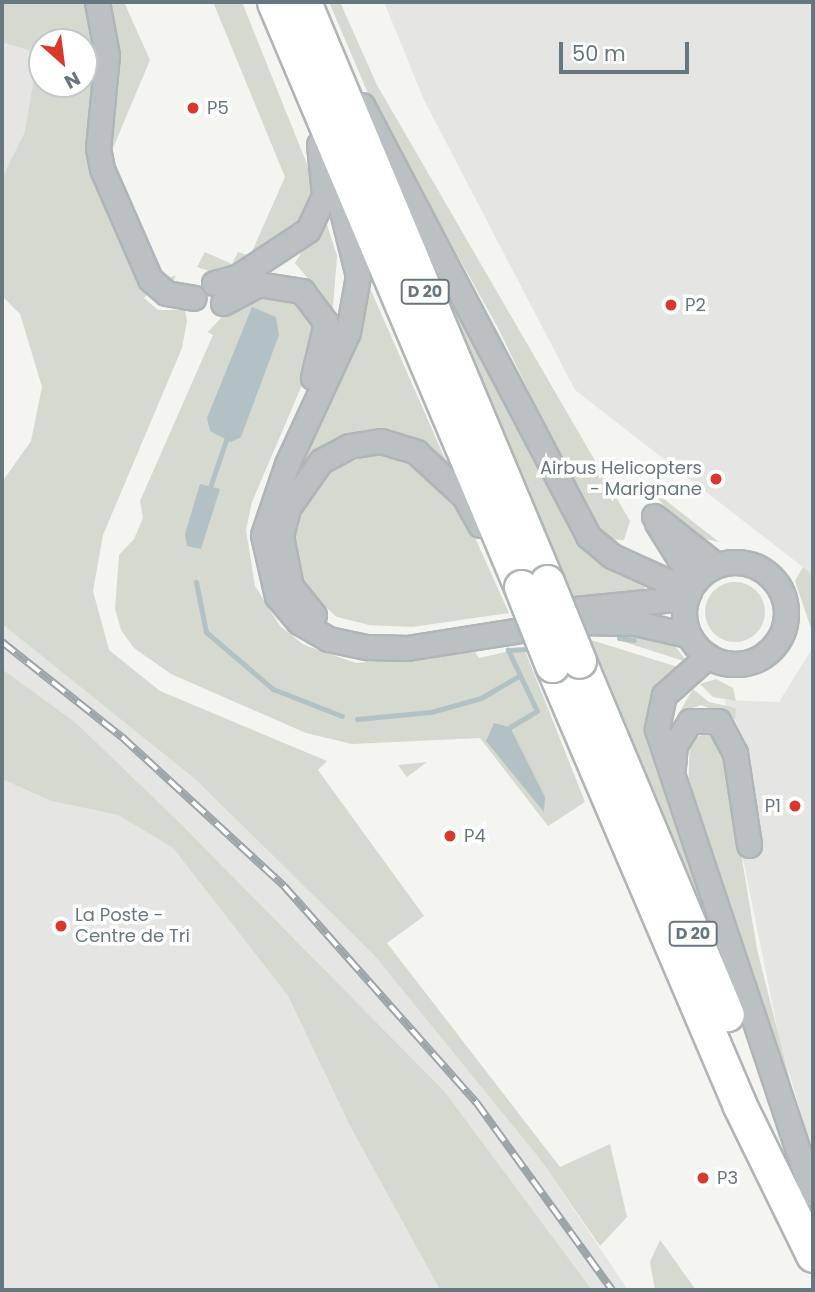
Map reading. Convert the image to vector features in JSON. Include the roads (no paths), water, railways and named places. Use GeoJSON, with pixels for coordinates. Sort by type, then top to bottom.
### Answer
{"type":"FeatureCollection","features":[{"type":"Feature","properties":{"kind":"highway","name":"D 20"},"geometry":{"type":"LineString","coordinates":[[274,2],[528,581],[813,1205]]}},
{"type":"Feature","properties":{"kind":"highway","name":"D 20"},"geometry":{"type":"LineString","coordinates":[[304,2],[528,581]]}},
{"type":"Feature","properties":{"kind":"highway","name":"D 20"},"geometry":{"type":"LineString","coordinates":[[566,663],[739,1104],[813,1255]]}},
{"type":"Feature","properties":{"kind":"street"},"geometry":{"type":"LineString","coordinates":[[97,2],[107,55],[102,169],[150,279],[166,293],[194,298],[199,286],[218,293],[258,284],[302,291]]}},
{"type":"Feature","properties":{"kind":"street"},"geometry":{"type":"LineString","coordinates":[[262,2],[347,219],[358,276],[348,332],[301,434],[263,535],[277,596],[299,622],[328,639],[367,647],[513,625],[402,634],[330,624],[307,611],[291,587],[281,536],[288,508],[321,461],[349,446],[381,441],[416,452],[441,470],[528,581]]}},
{"type":"Feature","properties":{"kind":"street"},"geometry":{"type":"LineString","coordinates":[[312,2],[588,537],[612,556],[689,590]]}},
{"type":"Feature","properties":{"kind":"street"},"geometry":{"type":"LineString","coordinates":[[301,434],[326,323],[302,291],[290,263],[296,242],[324,195],[319,144]]}},
{"type":"Feature","properties":{"kind":"street"},"geometry":{"type":"LineString","coordinates":[[218,293],[296,242]]}},
{"type":"Feature","properties":{"kind":"street"},"geometry":{"type":"LineString","coordinates":[[688,635],[689,590],[654,516],[716,565]]}},
{"type":"Feature","properties":{"kind":"street"},"geometry":{"type":"LineString","coordinates":[[747,563],[767,573],[783,594],[786,620],[777,643],[760,658],[735,664],[708,656],[688,635],[635,623],[577,616],[689,590],[716,565],[747,563]]}},
{"type":"Feature","properties":{"kind":"street"},"geometry":{"type":"LineString","coordinates":[[708,656],[671,685],[659,707],[657,729],[813,1194]]}},
{"type":"Feature","properties":{"kind":"street"},"geometry":{"type":"LineString","coordinates":[[672,770],[680,732],[690,721],[718,721],[735,753],[749,845]]}},
{"type":"Feature","properties":{"kind":"waterway"},"geometry":{"type":"LineString","coordinates":[[209,490],[226,440]]}},
{"type":"Feature","properties":{"kind":"waterway"},"geometry":{"type":"LineString","coordinates":[[196,582],[206,632],[273,689],[342,716]]}},
{"type":"Feature","properties":{"kind":"waterway"},"geometry":{"type":"LineString","coordinates":[[619,638],[634,640]]}},
{"type":"Feature","properties":{"kind":"waterway"},"geometry":{"type":"LineString","coordinates":[[510,727],[537,711],[508,650],[526,649]]}},
{"type":"Feature","properties":{"kind":"waterway"},"geometry":{"type":"LineString","coordinates":[[357,719],[431,712],[481,698],[519,676]]}},
{"type":"Feature","properties":{"kind":"railway"},"geometry":{"type":"LineString","coordinates":[[2,642],[122,737],[284,886],[476,1102],[612,1290]]}},
{"type":"Feature","properties":{"kind":"place","name":"P5"},"geometry":{"type":"Point","coordinates":[193,108]}},
{"type":"Feature","properties":{"kind":"place","name":"P2"},"geometry":{"type":"Point","coordinates":[671,305]}},
{"type":"Feature","properties":{"kind":"place","name":"Airbus Helicopters - Marignane"},"geometry":{"type":"Point","coordinates":[716,479]}},
{"type":"Feature","properties":{"kind":"place","name":"P1"},"geometry":{"type":"Point","coordinates":[795,806]}},
{"type":"Feature","properties":{"kind":"place","name":"P4"},"geometry":{"type":"Point","coordinates":[450,836]}},
{"type":"Feature","properties":{"kind":"place","name":"La Poste - Centre de Tri"},"geometry":{"type":"Point","coordinates":[61,926]}},
{"type":"Feature","properties":{"kind":"place","name":"P3"},"geometry":{"type":"Point","coordinates":[703,1178]}}]}
